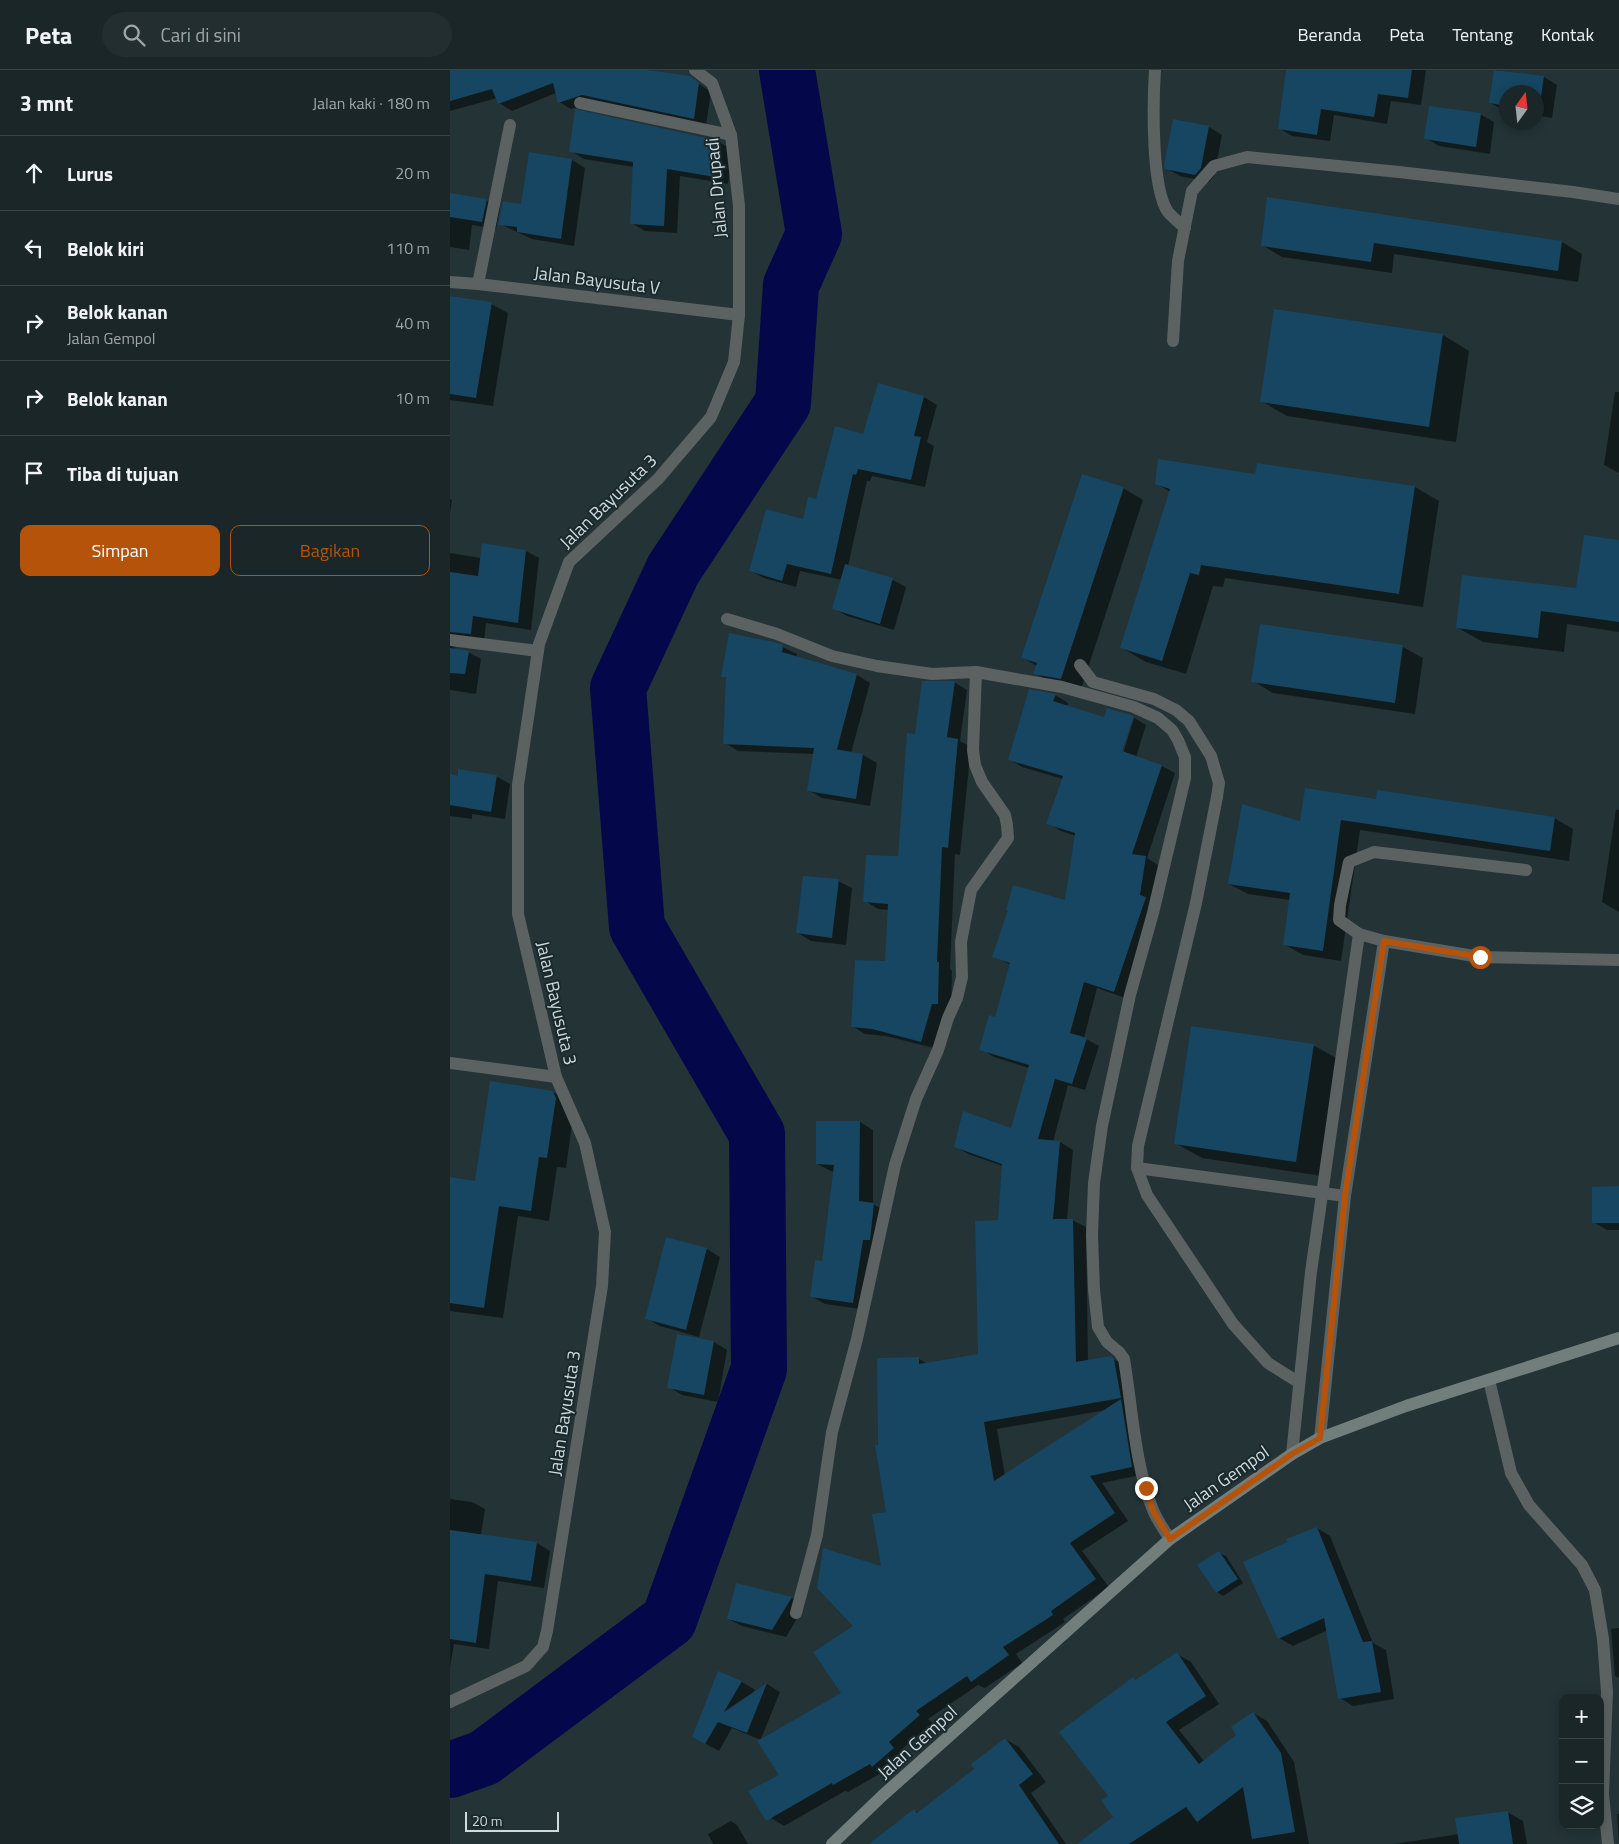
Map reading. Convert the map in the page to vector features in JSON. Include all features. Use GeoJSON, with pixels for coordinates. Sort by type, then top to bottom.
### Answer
{"type":"FeatureCollection","features":[{"type":"Feature","properties":{"kind":"main road","name":"Jalan Gempol"},"geometry":{"type":"LineString","coordinates":[[832,1844],[882,1796],[1170,1539],[1292,1454],[1320,1438],[1406,1406],[1619,1338]]}},
{"type":"Feature","properties":{"kind":"street","name":"Jalan Drupadi"},"geometry":{"type":"LineString","coordinates":[[695,70],[712,83],[731,135],[740,206],[739,315]]}},
{"type":"Feature","properties":{"kind":"street"},"geometry":{"type":"LineString","coordinates":[[1155,70],[1154,142],[1160,195],[1168,212],[1185,228]]}},
{"type":"Feature","properties":{"kind":"street"},"geometry":{"type":"LineString","coordinates":[[580,103],[731,135]]}},
{"type":"Feature","properties":{"kind":"street"},"geometry":{"type":"LineString","coordinates":[[478,284],[510,125]]}},
{"type":"Feature","properties":{"kind":"street"},"geometry":{"type":"LineString","coordinates":[[1173,341],[1178,261],[1192,191],[1214,166],[1247,157],[1437,176],[1619,199]]}},
{"type":"Feature","properties":{"kind":"street","name":"Jalan Bayusuta V"},"geometry":{"type":"LineString","coordinates":[[450,282],[739,315]]}},
{"type":"Feature","properties":{"kind":"street","name":"Jalan Bayusuta 3"},"geometry":{"type":"LineString","coordinates":[[450,1702],[526,1666],[543,1646],[547,1631],[602,1286],[605,1232],[585,1143],[556,1077],[518,914],[518,785],[539,644],[569,562],[658,479],[711,417],[734,362],[739,315]]}},
{"type":"Feature","properties":{"kind":"street"},"geometry":{"type":"LineString","coordinates":[[727,619],[778,634],[832,656],[877,666],[932,674],[976,672],[1062,687],[1149,713],[1172,730],[1178,740],[1186,757],[1183,791],[1153,913],[1130,995],[1102,1126],[1094,1183],[1092,1235],[1094,1290],[1098,1327],[1107,1342],[1124,1359],[1141,1469],[1153,1511],[1170,1539]]}},
{"type":"Feature","properties":{"kind":"street"},"geometry":{"type":"LineString","coordinates":[[450,640],[538,651]]}},
{"type":"Feature","properties":{"kind":"street"},"geometry":{"type":"LineString","coordinates":[[1080,665],[1092,682],[1154,699],[1176,710],[1189,721],[1211,756],[1219,784],[1196,903],[1138,1146],[1137,1168],[1147,1195],[1233,1324],[1268,1363],[1298,1382]]}},
{"type":"Feature","properties":{"kind":"street"},"geometry":{"type":"LineString","coordinates":[[796,1613],[817,1535],[832,1432],[859,1330],[895,1165],[916,1099],[938,1050],[948,1018],[957,998],[962,977],[961,942],[971,890],[1008,838],[1005,815],[982,782],[975,765],[973,750],[976,672]]}},
{"type":"Feature","properties":{"kind":"street"},"geometry":{"type":"LineString","coordinates":[[1526,870],[1374,852],[1349,862],[1339,920],[1359,934],[1384,941],[1480,957],[1619,960]]}},
{"type":"Feature","properties":{"kind":"street"},"geometry":{"type":"LineString","coordinates":[[1292,1454],[1298,1382],[1311,1272],[1359,934]]}},
{"type":"Feature","properties":{"kind":"street"},"geometry":{"type":"LineString","coordinates":[[1320,1438],[1345,1196],[1384,941]]}},
{"type":"Feature","properties":{"kind":"street"},"geometry":{"type":"LineString","coordinates":[[450,1063],[556,1077]]}},
{"type":"Feature","properties":{"kind":"street"},"geometry":{"type":"LineString","coordinates":[[1137,1168],[1345,1196]]}},
{"type":"Feature","properties":{"kind":"street"},"geometry":{"type":"LineString","coordinates":[[1489,1380],[1511,1473],[1529,1505],[1582,1565],[1595,1590],[1603,1639],[1607,1692],[1603,1794],[1608,1844]]}},
{"type":"Feature","properties":{"kind":"building"},"geometry":{"type":"Polygon","coordinates":[[[450,70],[648,70],[690,76],[699,83],[694,119],[582,95],[558,103],[553,83],[498,104],[492,89],[450,101],[450,70]]]}},
{"type":"Feature","properties":{"kind":"building"},"geometry":{"type":"Polygon","coordinates":[[[1286,70],[1412,70],[1408,98],[1378,94],[1374,117],[1321,109],[1317,135],[1278,129],[1286,70]]]}},
{"type":"Feature","properties":{"kind":"building"},"geometry":{"type":"Polygon","coordinates":[[[1494,70],[1544,76],[1543,85],[1499,85],[1499,105],[1489,103],[1494,70]]]}},
{"type":"Feature","properties":{"kind":"building"},"geometry":{"type":"Polygon","coordinates":[[[1429,106],[1481,113],[1476,147],[1424,139],[1429,106]]]}},
{"type":"Feature","properties":{"kind":"building"},"geometry":{"type":"Polygon","coordinates":[[[575,109],[720,141],[715,177],[667,169],[664,226],[630,224],[633,162],[569,152],[575,109]]]}},
{"type":"Feature","properties":{"kind":"building"},"geometry":{"type":"Polygon","coordinates":[[[1173,119],[1209,126],[1201,168],[1195,175],[1165,169],[1164,165],[1173,119]]]}},
{"type":"Feature","properties":{"kind":"building"},"geometry":{"type":"Polygon","coordinates":[[[529,152],[572,159],[561,239],[517,232],[517,227],[498,225],[503,201],[521,204],[529,152]]]}},
{"type":"Feature","properties":{"kind":"building"},"geometry":{"type":"Polygon","coordinates":[[[450,193],[487,199],[482,222],[450,217],[450,193]]]}},
{"type":"Feature","properties":{"kind":"building"},"geometry":{"type":"Polygon","coordinates":[[[1267,197],[1562,241],[1558,271],[1374,243],[1371,262],[1261,246],[1267,197]]]}},
{"type":"Feature","properties":{"kind":"building"},"geometry":{"type":"Polygon","coordinates":[[[450,296],[492,302],[476,398],[450,394],[450,296]]]}},
{"type":"Feature","properties":{"kind":"building"},"geometry":{"type":"Polygon","coordinates":[[[1274,309],[1443,334],[1429,427],[1260,402],[1274,309]]]}},
{"type":"Feature","properties":{"kind":"building"},"geometry":{"type":"Polygon","coordinates":[[[878,383],[924,396],[914,436],[921,437],[911,480],[858,469],[856,475],[853,474],[831,574],[787,564],[782,581],[749,571],[766,509],[803,519],[808,497],[816,499],[835,426],[863,434],[878,383]]]}},
{"type":"Feature","properties":{"kind":"building"},"geometry":{"type":"Polygon","coordinates":[[[1158,459],[1255,474],[1257,463],[1415,486],[1399,594],[1201,565],[1199,575],[1190,573],[1162,661],[1120,648],[1170,489],[1155,484],[1158,459]]]}},
{"type":"Feature","properties":{"kind":"building"},"geometry":{"type":"Polygon","coordinates":[[[1082,474],[1124,487],[1061,679],[1033,674],[1037,663],[1021,658],[1082,474]]]}},
{"type":"Feature","properties":{"kind":"building"},"geometry":{"type":"Polygon","coordinates":[[[1584,535],[1619,540],[1619,622],[1541,611],[1538,638],[1456,628],[1462,575],[1576,588],[1584,535]]]}},
{"type":"Feature","properties":{"kind":"building"},"geometry":{"type":"Polygon","coordinates":[[[482,543],[526,550],[518,623],[473,616],[471,634],[450,632],[450,572],[478,576],[482,543]]]}},
{"type":"Feature","properties":{"kind":"building"},"geometry":{"type":"Polygon","coordinates":[[[845,564],[893,578],[880,624],[832,609],[845,564]]]}},
{"type":"Feature","properties":{"kind":"building"},"geometry":{"type":"Polygon","coordinates":[[[1260,624],[1403,645],[1395,703],[1251,682],[1260,624]]]}},
{"type":"Feature","properties":{"kind":"building"},"geometry":{"type":"Polygon","coordinates":[[[729,633],[774,642],[783,645],[782,652],[857,674],[837,749],[835,749],[863,754],[856,799],[807,791],[814,748],[723,744],[726,677],[721,677],[729,633]]]}},
{"type":"Feature","properties":{"kind":"building"},"geometry":{"type":"Polygon","coordinates":[[[450,648],[469,651],[465,674],[450,673],[450,648]]]}},
{"type":"Feature","properties":{"kind":"building"},"geometry":{"type":"Polygon","coordinates":[[[922,681],[955,681],[947,737],[958,739],[948,848],[942,847],[937,962],[939,962],[938,1004],[932,1004],[921,1042],[872,1029],[851,1027],[855,960],[885,961],[888,904],[863,902],[866,855],[898,856],[907,733],[915,734],[922,681]]]}},
{"type":"Feature","properties":{"kind":"building"},"geometry":{"type":"Polygon","coordinates":[[[1029,689],[1056,694],[1053,701],[1104,717],[1107,708],[1134,716],[1122,751],[1162,765],[1132,854],[1146,856],[1140,895],[1146,897],[1114,992],[1084,982],[1070,1033],[1087,1038],[1072,1084],[1055,1079],[1038,1139],[1060,1141],[1053,1219],[1073,1219],[1076,1362],[1111,1356],[1114,1359],[1121,1398],[984,1422],[994,1481],[1121,1399],[1132,1467],[1090,1476],[1115,1513],[1070,1543],[1096,1579],[1051,1611],[1053,1615],[1003,1647],[1009,1655],[971,1682],[967,1676],[916,1711],[920,1715],[889,1742],[894,1748],[872,1767],[870,1764],[833,1785],[832,1783],[766,1821],[748,1791],[779,1775],[757,1741],[841,1693],[813,1652],[853,1626],[817,1588],[823,1548],[881,1566],[872,1514],[886,1512],[875,1445],[878,1445],[877,1358],[919,1357],[919,1364],[978,1354],[975,1221],[998,1220],[1002,1164],[954,1147],[963,1111],[1011,1128],[1029,1065],[979,1050],[989,1015],[995,1017],[1010,963],[992,957],[1008,910],[1006,910],[1013,885],[1065,900],[1075,833],[1046,824],[1063,776],[1008,760],[1029,689]]]}},
{"type":"Feature","properties":{"kind":"building"},"geometry":{"type":"Polygon","coordinates":[[[458,769],[497,775],[491,812],[450,805],[450,774],[458,776],[458,769]]]}},
{"type":"Feature","properties":{"kind":"building"},"geometry":{"type":"Polygon","coordinates":[[[1305,788],[1376,799],[1377,790],[1555,817],[1550,851],[1341,820],[1323,951],[1283,945],[1290,893],[1228,884],[1242,804],[1300,821],[1305,788]]]}},
{"type":"Feature","properties":{"kind":"building"},"geometry":{"type":"Polygon","coordinates":[[[803,876],[839,879],[832,938],[796,933],[803,876]]]}},
{"type":"Feature","properties":{"kind":"building"},"geometry":{"type":"Polygon","coordinates":[[[1191,1026],[1314,1044],[1296,1162],[1174,1144],[1191,1026]]]}},
{"type":"Feature","properties":{"kind":"building"},"geometry":{"type":"Polygon","coordinates":[[[490,1081],[553,1091],[556,1098],[547,1158],[539,1157],[531,1211],[499,1206],[484,1308],[450,1303],[450,1177],[475,1181],[490,1081]]]}},
{"type":"Feature","properties":{"kind":"building"},"geometry":{"type":"Polygon","coordinates":[[[816,1121],[860,1121],[859,1201],[874,1203],[870,1240],[863,1240],[853,1303],[810,1297],[815,1260],[822,1261],[834,1165],[816,1164],[816,1121]]]}},
{"type":"Feature","properties":{"kind":"building"},"geometry":{"type":"Polygon","coordinates":[[[1619,1186],[1619,1223],[1592,1223],[1592,1187],[1619,1186]]]}},
{"type":"Feature","properties":{"kind":"building"},"geometry":{"type":"Polygon","coordinates":[[[666,1237],[707,1248],[686,1330],[645,1319],[666,1237]]]}},
{"type":"Feature","properties":{"kind":"building"},"geometry":{"type":"Polygon","coordinates":[[[677,1334],[714,1341],[704,1395],[667,1388],[677,1334]]]}},
{"type":"Feature","properties":{"kind":"building"},"geometry":{"type":"Polygon","coordinates":[[[1317,1527],[1363,1642],[1372,1641],[1381,1692],[1338,1699],[1324,1618],[1278,1639],[1243,1562],[1287,1542],[1286,1539],[1317,1527]]]}},
{"type":"Feature","properties":{"kind":"building"},"geometry":{"type":"Polygon","coordinates":[[[450,1530],[537,1542],[531,1581],[485,1574],[476,1643],[450,1639],[450,1530]]]}},
{"type":"Feature","properties":{"kind":"building"},"geometry":{"type":"Polygon","coordinates":[[[1219,1551],[1238,1579],[1216,1593],[1197,1565],[1219,1551]]]}},
{"type":"Feature","properties":{"kind":"building"},"geometry":{"type":"Polygon","coordinates":[[[736,1583],[792,1597],[772,1630],[727,1619],[736,1583]]]}},
{"type":"Feature","properties":{"kind":"building"},"geometry":{"type":"Polygon","coordinates":[[[1177,1652],[1206,1696],[1166,1722],[1199,1764],[1236,1735],[1231,1727],[1253,1712],[1281,1753],[1295,1832],[1252,1839],[1243,1787],[1197,1822],[1186,1807],[1129,1844],[1077,1844],[1113,1817],[1101,1800],[1108,1796],[1059,1732],[1133,1677],[1135,1680],[1177,1652]]]}},
{"type":"Feature","properties":{"kind":"building"},"geometry":{"type":"Polygon","coordinates":[[[718,1671],[742,1681],[724,1712],[767,1683],[747,1733],[718,1722],[705,1744],[692,1737],[718,1671]]]}},
{"type":"Feature","properties":{"kind":"building"},"geometry":{"type":"Polygon","coordinates":[[[1005,1738],[1033,1774],[1019,1785],[1059,1844],[869,1844],[914,1809],[917,1813],[974,1769],[971,1764],[1005,1738]]]}},
{"type":"Feature","properties":{"kind":"building"},"geometry":{"type":"Polygon","coordinates":[[[1508,1811],[1513,1844],[1459,1844],[1455,1818],[1508,1811]]]}},
{"type":"Feature","properties":{"kind":"waterway"},"geometry":{"type":"LineString","coordinates":[[450,1770],[484,1758],[669,1620],[759,1369],[757,1134],[637,927],[618,688],[673,570],[783,403],[791,285],[814,234],[787,70]]}},
{"type":"Feature","properties":{"kind":"route"},"geometry":{"type":"LineString","coordinates":[[1146,1488],[1153,1511],[1170,1539],[1292,1454],[1320,1438],[1345,1196],[1384,941],[1480,957]]}}]}
